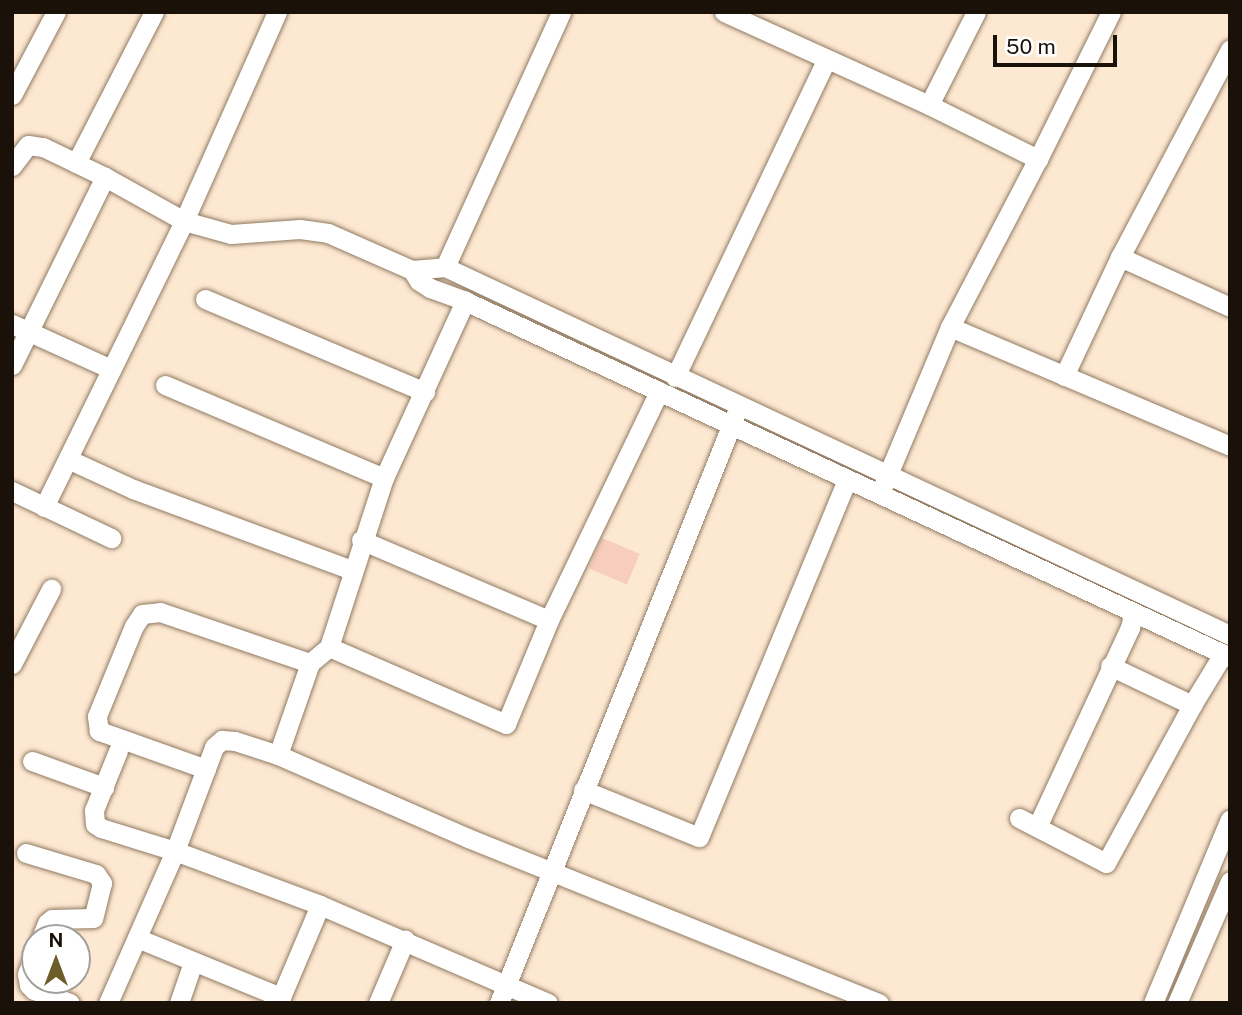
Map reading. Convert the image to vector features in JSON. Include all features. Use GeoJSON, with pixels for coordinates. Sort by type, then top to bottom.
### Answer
{"type":"FeatureCollection","features":[{"type":"Feature","properties":{"kind":"street"},"geometry":{"type":"LineString","coordinates":[[12,94],[56,12]]}},
{"type":"Feature","properties":{"kind":"street"},"geometry":{"type":"LineString","coordinates":[[76,163],[155,12]]}},
{"type":"Feature","properties":{"kind":"street"},"geometry":{"type":"LineString","coordinates":[[44,507],[184,221],[277,12]]}},
{"type":"Feature","properties":{"kind":"street"},"geometry":{"type":"LineString","coordinates":[[445,267],[561,12]]}},
{"type":"Feature","properties":{"kind":"street"},"geometry":{"type":"LineString","coordinates":[[724,12],[826,61],[929,105],[1038,159]]}},
{"type":"Feature","properties":{"kind":"street"},"geometry":{"type":"LineString","coordinates":[[929,105],[976,12]]}},
{"type":"Feature","properties":{"kind":"street"},"geometry":{"type":"LineString","coordinates":[[880,495],[950,327],[1111,12]]}},
{"type":"Feature","properties":{"kind":"street"},"geometry":{"type":"LineString","coordinates":[[1064,376],[1120,257],[1230,49]]}},
{"type":"Feature","properties":{"kind":"street"},"geometry":{"type":"LineString","coordinates":[[675,377],[826,61]]}},
{"type":"Feature","properties":{"kind":"street"},"geometry":{"type":"LineString","coordinates":[[12,166],[28,145],[43,147],[105,177],[184,221],[232,234],[300,229],[328,233],[412,270],[445,267],[1230,635]]}},
{"type":"Feature","properties":{"kind":"street"},"geometry":{"type":"LineString","coordinates":[[12,365],[20,328],[105,177]]}},
{"type":"Feature","properties":{"kind":"street"},"geometry":{"type":"LineString","coordinates":[[1120,257],[1230,307]]}},
{"type":"Feature","properties":{"kind":"street"},"geometry":{"type":"LineString","coordinates":[[412,270],[419,281],[430,288],[465,301],[1226,656],[1192,705],[1106,863],[1028,822],[1130,628],[1133,614]]}},
{"type":"Feature","properties":{"kind":"street"},"geometry":{"type":"LineString","coordinates":[[205,299],[425,392]]}},
{"type":"Feature","properties":{"kind":"street"},"geometry":{"type":"LineString","coordinates":[[278,755],[310,663],[329,647],[361,540],[384,478],[465,301]]}},
{"type":"Feature","properties":{"kind":"street"},"geometry":{"type":"LineString","coordinates":[[950,327],[1230,446]]}},
{"type":"Feature","properties":{"kind":"street"},"geometry":{"type":"LineString","coordinates":[[20,328],[111,369]]}},
{"type":"Feature","properties":{"kind":"street"},"geometry":{"type":"LineString","coordinates":[[165,385],[384,478]]}},
{"type":"Feature","properties":{"kind":"street"},"geometry":{"type":"LineString","coordinates":[[329,647],[506,724],[549,620],[659,391]]}},
{"type":"Feature","properties":{"kind":"street"},"geometry":{"type":"LineString","coordinates":[[499,1003],[550,870],[740,406]]}},
{"type":"Feature","properties":{"kind":"street"},"geometry":{"type":"LineString","coordinates":[[68,459],[134,488],[352,570]]}},
{"type":"Feature","properties":{"kind":"street"},"geometry":{"type":"LineString","coordinates":[[583,790],[699,837],[847,479]]}},
{"type":"Feature","properties":{"kind":"street"},"geometry":{"type":"LineString","coordinates":[[12,491],[111,538]]}},
{"type":"Feature","properties":{"kind":"street"},"geometry":{"type":"LineString","coordinates":[[361,540],[549,620]]}},
{"type":"Feature","properties":{"kind":"street"},"geometry":{"type":"LineString","coordinates":[[12,664],[51,589]]}},
{"type":"Feature","properties":{"kind":"street"},"geometry":{"type":"LineString","coordinates":[[206,769],[99,731],[97,716],[134,626],[142,614],[160,612],[310,663]]}},
{"type":"Feature","properties":{"kind":"street"},"geometry":{"type":"LineString","coordinates":[[1110,666],[1192,705]]}},
{"type":"Feature","properties":{"kind":"street"},"geometry":{"type":"LineString","coordinates":[[107,1003],[176,851],[214,747],[222,740],[235,741],[278,755],[550,870],[879,1003]]}},
{"type":"Feature","properties":{"kind":"street"},"geometry":{"type":"LineString","coordinates":[[118,751],[94,810],[95,824],[320,905],[548,1003]]}},
{"type":"Feature","properties":{"kind":"street"},"geometry":{"type":"LineString","coordinates":[[32,761],[104,787]]}},
{"type":"Feature","properties":{"kind":"street"},"geometry":{"type":"LineString","coordinates":[[1153,1003],[1230,819]]}},
{"type":"Feature","properties":{"kind":"street"},"geometry":{"type":"LineString","coordinates":[[26,853],[96,874],[102,883],[93,918],[52,919],[49,924]]}},
{"type":"Feature","properties":{"kind":"street"},"geometry":{"type":"LineString","coordinates":[[1177,1003],[1230,881]]}},
{"type":"Feature","properties":{"kind":"street"},"geometry":{"type":"LineString","coordinates":[[137,937],[280,1000],[320,905]]}},
{"type":"Feature","properties":{"kind":"street"},"geometry":{"type":"LineString","coordinates":[[378,1003],[405,940]]}},
{"type":"Feature","properties":{"kind":"street"},"geometry":{"type":"LineString","coordinates":[[180,1003],[193,962]]}},
{"type":"Feature","properties":{"kind":"street"},"geometry":{"type":"LineString","coordinates":[[45,994],[70,1003]]}},
{"type":"Feature","properties":{"kind":"building"},"geometry":{"type":"Polygon","coordinates":[[[602,538],[640,554],[627,584],[589,568],[602,538]]]}}]}
